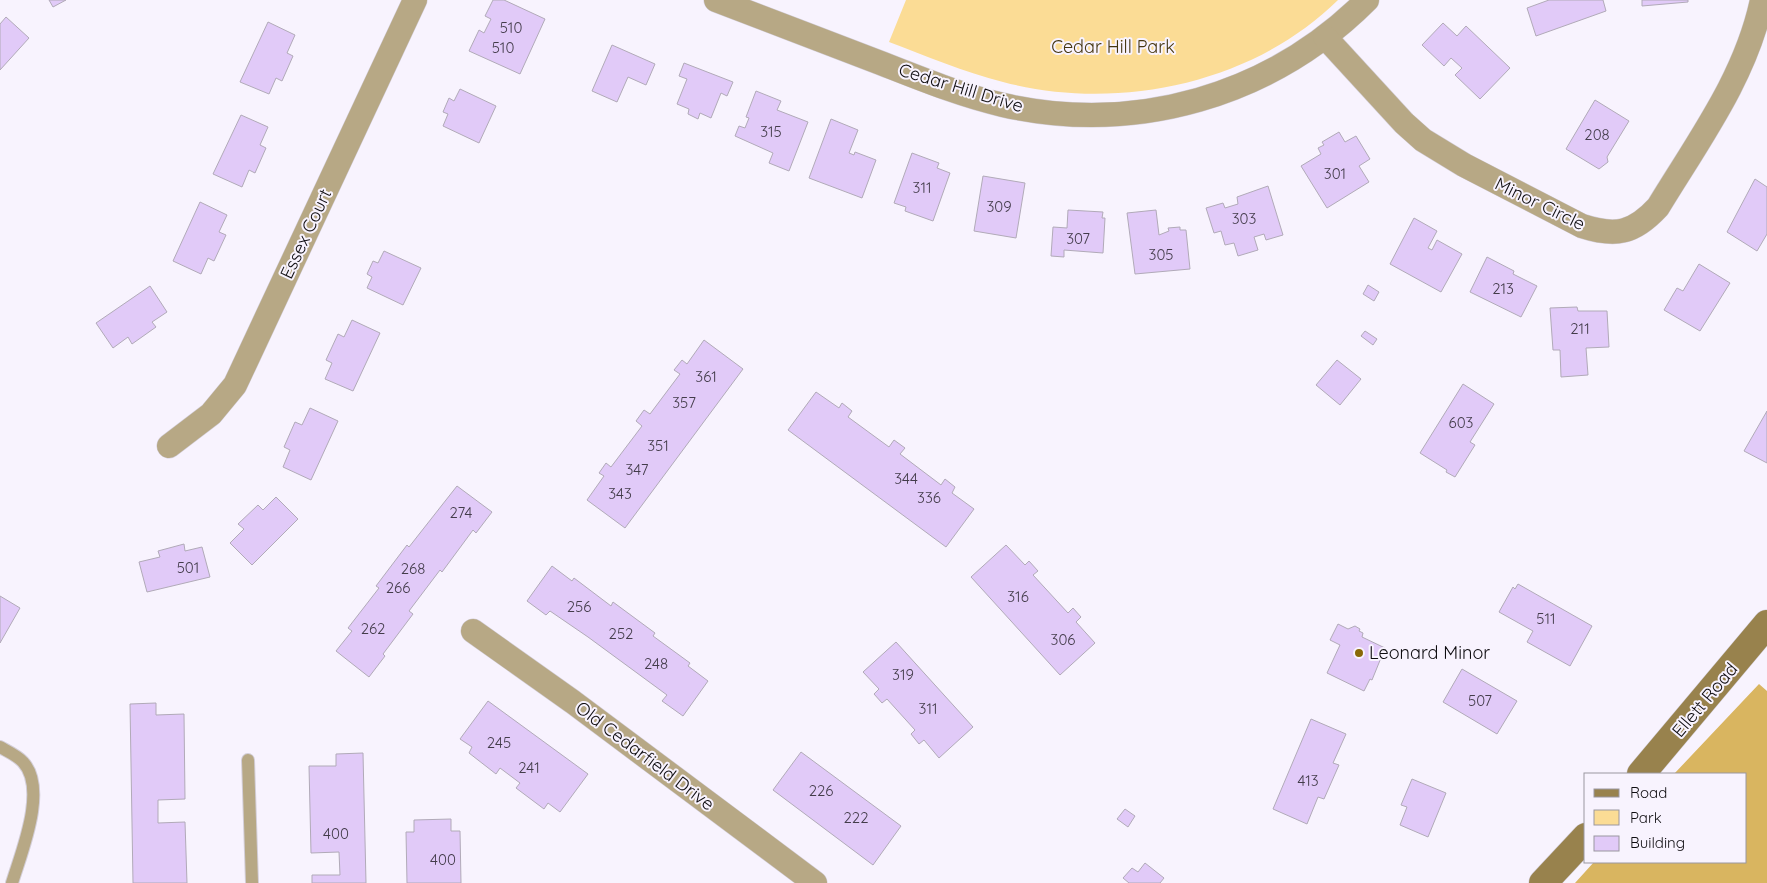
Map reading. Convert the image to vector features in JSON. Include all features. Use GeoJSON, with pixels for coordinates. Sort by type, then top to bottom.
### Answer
{"type":"FeatureCollection","features":[{"type":"Feature","properties":{"kind":"street","name":"Essex Court"},"geometry":{"type":"LineString","coordinates":[[169,446],[211,414],[235,385],[415,0]]}},
{"type":"Feature","properties":{"kind":"street","name":"Cedar Hill Drive"},"geometry":{"type":"LineString","coordinates":[[716,0],[955,90],[1003,104],[1042,111],[1081,114],[1149,110],[1206,98],[1267,75],[1344,24],[1367,0]]}},
{"type":"Feature","properties":{"kind":"street","name":"Minor Circle"},"geometry":{"type":"LineString","coordinates":[[1325,37],[1404,123],[1443,154],[1582,226],[1600,232],[1618,232],[1633,228],[1646,220],[1658,207],[1734,81],[1748,52],[1762,0]]}},
{"type":"Feature","properties":{"kind":"street","name":"Ellett Road"},"geometry":{"type":"LineString","coordinates":[[1642,773],[1767,624]]}},
{"type":"Feature","properties":{"kind":"street","name":"Old Cedarfield Drive"},"geometry":{"type":"LineString","coordinates":[[473,631],[573,702],[816,883]]}},
{"type":"Feature","properties":{"kind":"street"},"geometry":{"type":"LineString","coordinates":[[1543,883],[1584,839]]}},
{"type":"Feature","properties":{"kind":"lane"},"geometry":{"type":"LineString","coordinates":[[0,747],[23,762],[33,788],[32,812],[12,883]]}},
{"type":"Feature","properties":{"kind":"lane"},"geometry":{"type":"LineString","coordinates":[[248,760],[252,883]]}},
{"type":"Feature","properties":{"kind":"green space","name":"Cedar Hill Park"},"geometry":{"type":"Polygon","coordinates":[[[906,0],[1338,0],[1304,29],[1266,52],[1225,71],[1181,84],[1137,91],[1091,94],[1047,91],[1003,82],[960,69],[889,42],[906,0]]]}},
{"type":"Feature","properties":{"kind":"shaded area"},"geometry":{"type":"Polygon","coordinates":[[[1759,684],[1767,691],[1767,883],[1575,883],[1593,863],[1747,863],[1747,773],[1675,773],[1759,684]]]}},
{"type":"Feature","properties":{"kind":"building"},"geometry":{"type":"Polygon","coordinates":[[[49,0],[66,0],[53,7],[49,0]]]}},
{"type":"Feature","properties":{"kind":"building"},"geometry":{"type":"Polygon","coordinates":[[[493,0],[504,0],[545,19],[520,74],[469,51],[479,30],[484,33],[491,19],[485,16],[493,0]]]}},
{"type":"Feature","properties":{"kind":"building"},"geometry":{"type":"Polygon","coordinates":[[[1549,0],[1603,0],[1606,11],[1536,36],[1527,8],[1549,0]]]}},
{"type":"Feature","properties":{"kind":"building"},"geometry":{"type":"Polygon","coordinates":[[[1642,0],[1688,0],[1688,2],[1642,6],[1642,0]]]}},
{"type":"Feature","properties":{"kind":"building"},"geometry":{"type":"Polygon","coordinates":[[[6,17],[29,38],[0,70],[0,24],[6,17]]]}},
{"type":"Feature","properties":{"kind":"building"},"geometry":{"type":"Polygon","coordinates":[[[268,22],[295,35],[287,53],[293,56],[282,81],[276,78],[269,94],[240,82],[268,22]]]}},
{"type":"Feature","properties":{"kind":"building"},"geometry":{"type":"Polygon","coordinates":[[[1443,23],[1457,36],[1466,26],[1510,68],[1480,99],[1455,75],[1462,68],[1451,58],[1444,66],[1422,45],[1443,23]]]}},
{"type":"Feature","properties":{"kind":"building"},"geometry":{"type":"Polygon","coordinates":[[[612,45],[655,64],[646,85],[628,77],[617,102],[592,91],[612,45]]]}},
{"type":"Feature","properties":{"kind":"building"},"geometry":{"type":"Polygon","coordinates":[[[684,63],[733,82],[727,96],[721,93],[711,118],[700,113],[698,119],[688,114],[689,109],[677,104],[687,79],[679,76],[684,63]]]}},
{"type":"Feature","properties":{"kind":"building"},"geometry":{"type":"Polygon","coordinates":[[[460,89],[496,106],[479,143],[443,126],[448,114],[443,112],[449,98],[454,101],[460,89]]]}},
{"type":"Feature","properties":{"kind":"building"},"geometry":{"type":"Polygon","coordinates":[[[756,91],[781,101],[777,110],[808,122],[789,171],[769,163],[773,153],[735,136],[739,126],[745,128],[749,118],[746,117],[756,91]]]}},
{"type":"Feature","properties":{"kind":"building"},"geometry":{"type":"Polygon","coordinates":[[[1595,100],[1629,121],[1607,157],[1608,162],[1599,169],[1566,149],[1595,100]]]}},
{"type":"Feature","properties":{"kind":"building"},"geometry":{"type":"Polygon","coordinates":[[[241,115],[268,127],[260,145],[266,148],[255,173],[249,170],[242,187],[213,174],[241,115]]]}},
{"type":"Feature","properties":{"kind":"building"},"geometry":{"type":"Polygon","coordinates":[[[831,119],[858,130],[849,153],[854,155],[855,152],[876,160],[862,198],[809,178],[831,119]]]}},
{"type":"Feature","properties":{"kind":"building"},"geometry":{"type":"Polygon","coordinates":[[[1339,132],[1345,142],[1356,136],[1370,159],[1359,166],[1369,182],[1327,208],[1301,166],[1321,154],[1318,148],[1324,145],[1322,142],[1339,132]]]}},
{"type":"Feature","properties":{"kind":"building"},"geometry":{"type":"Polygon","coordinates":[[[912,153],[939,163],[937,168],[950,173],[933,221],[905,211],[906,207],[894,203],[912,153]]]}},
{"type":"Feature","properties":{"kind":"building"},"geometry":{"type":"Polygon","coordinates":[[[983,176],[1025,183],[1016,238],[974,231],[983,176]]]}},
{"type":"Feature","properties":{"kind":"building"},"geometry":{"type":"Polygon","coordinates":[[[1755,179],[1767,187],[1767,234],[1757,251],[1727,232],[1755,179]]]}},
{"type":"Feature","properties":{"kind":"building"},"geometry":{"type":"Polygon","coordinates":[[[1268,186],[1283,235],[1266,240],[1264,234],[1254,237],[1258,250],[1238,256],[1234,243],[1225,245],[1221,231],[1214,233],[1206,208],[1223,203],[1225,208],[1238,204],[1237,197],[1268,186]]]}},
{"type":"Feature","properties":{"kind":"building"},"geometry":{"type":"Polygon","coordinates":[[[200,202],[227,215],[219,232],[226,235],[214,261],[208,258],[201,274],[173,261],[200,202]]]}},
{"type":"Feature","properties":{"kind":"building"},"geometry":{"type":"Polygon","coordinates":[[[1068,210],[1103,212],[1102,218],[1105,218],[1103,253],[1064,250],[1064,257],[1051,256],[1053,227],[1067,228],[1068,210]]]}},
{"type":"Feature","properties":{"kind":"building"},"geometry":{"type":"Polygon","coordinates":[[[1156,210],[1159,235],[1169,231],[1168,228],[1180,227],[1180,230],[1186,230],[1190,269],[1135,274],[1127,213],[1156,210]]]}},
{"type":"Feature","properties":{"kind":"building"},"geometry":{"type":"Polygon","coordinates":[[[1414,218],[1437,231],[1428,248],[1432,250],[1437,240],[1462,254],[1441,292],[1390,264],[1414,218]]]}},
{"type":"Feature","properties":{"kind":"building"},"geometry":{"type":"Polygon","coordinates":[[[384,251],[421,268],[403,305],[367,288],[372,277],[367,274],[373,261],[378,263],[384,251]]]}},
{"type":"Feature","properties":{"kind":"building"},"geometry":{"type":"Polygon","coordinates":[[[1487,257],[1514,271],[1513,274],[1537,286],[1521,317],[1470,292],[1487,257]]]}},
{"type":"Feature","properties":{"kind":"building"},"geometry":{"type":"Polygon","coordinates":[[[1699,264],[1730,283],[1700,331],[1664,310],[1677,288],[1683,291],[1699,264]]]}},
{"type":"Feature","properties":{"kind":"building"},"geometry":{"type":"Polygon","coordinates":[[[1368,285],[1379,292],[1374,301],[1363,294],[1368,285]]]}},
{"type":"Feature","properties":{"kind":"building"},"geometry":{"type":"Polygon","coordinates":[[[150,286],[167,312],[152,322],[156,327],[132,344],[128,337],[113,348],[96,323],[150,286]]]}},
{"type":"Feature","properties":{"kind":"building"},"geometry":{"type":"Polygon","coordinates":[[[1577,307],[1578,311],[1607,311],[1609,347],[1586,348],[1588,375],[1561,377],[1560,350],[1553,350],[1550,308],[1577,307]]]}},
{"type":"Feature","properties":{"kind":"building"},"geometry":{"type":"Polygon","coordinates":[[[352,320],[380,333],[353,391],[325,379],[332,363],[326,360],[338,334],[344,337],[352,320]]]}},
{"type":"Feature","properties":{"kind":"building"},"geometry":{"type":"Polygon","coordinates":[[[1365,331],[1377,339],[1373,345],[1361,336],[1365,331]]]}},
{"type":"Feature","properties":{"kind":"building"},"geometry":{"type":"Polygon","coordinates":[[[704,340],[743,369],[625,528],[587,500],[604,476],[599,473],[606,463],[611,467],[642,426],[636,421],[644,410],[650,414],[680,374],[674,370],[682,360],[687,364],[704,340]]]}},
{"type":"Feature","properties":{"kind":"building"},"geometry":{"type":"Polygon","coordinates":[[[1337,360],[1361,379],[1340,405],[1316,385],[1337,360]]]}},
{"type":"Feature","properties":{"kind":"building"},"geometry":{"type":"Polygon","coordinates":[[[1463,384],[1494,404],[1470,442],[1475,445],[1455,477],[1420,453],[1463,384]]]}},
{"type":"Feature","properties":{"kind":"building"},"geometry":{"type":"Polygon","coordinates":[[[816,392],[839,408],[842,403],[852,411],[848,417],[889,447],[894,440],[905,448],[900,454],[941,485],[945,479],[955,487],[952,493],[974,509],[946,547],[788,430],[816,392]]]}},
{"type":"Feature","properties":{"kind":"building"},"geometry":{"type":"Polygon","coordinates":[[[310,408],[338,421],[311,480],[283,467],[290,450],[284,447],[295,422],[302,425],[310,408]]]}},
{"type":"Feature","properties":{"kind":"building"},"geometry":{"type":"Polygon","coordinates":[[[1767,411],[1767,463],[1744,451],[1767,411]]]}},
{"type":"Feature","properties":{"kind":"building"},"geometry":{"type":"Polygon","coordinates":[[[457,486],[492,512],[476,533],[473,530],[442,572],[440,570],[409,611],[413,614],[383,654],[385,656],[369,677],[336,651],[352,631],[348,628],[379,588],[376,586],[407,545],[409,547],[457,486]]]}},
{"type":"Feature","properties":{"kind":"building"},"geometry":{"type":"Polygon","coordinates":[[[276,497],[298,519],[252,565],[230,543],[244,529],[238,524],[258,505],[263,510],[276,497]]]}},
{"type":"Feature","properties":{"kind":"building"},"geometry":{"type":"Polygon","coordinates":[[[184,544],[185,551],[202,547],[210,577],[147,592],[139,562],[160,557],[158,551],[184,544]]]}},
{"type":"Feature","properties":{"kind":"building"},"geometry":{"type":"Polygon","coordinates":[[[1006,545],[1025,565],[1029,561],[1038,571],[1033,575],[1068,613],[1073,608],[1081,617],[1076,622],[1095,643],[1060,675],[971,577],[1006,545]]]}},
{"type":"Feature","properties":{"kind":"building"},"geometry":{"type":"Polygon","coordinates":[[[552,566],[572,581],[574,578],[611,606],[613,602],[655,633],[653,636],[690,663],[688,666],[708,681],[683,716],[662,701],[667,695],[550,611],[546,615],[527,601],[552,566]]]}},
{"type":"Feature","properties":{"kind":"building"},"geometry":{"type":"Polygon","coordinates":[[[1518,584],[1592,626],[1570,666],[1527,642],[1533,631],[1499,612],[1513,587],[1515,589],[1518,584]]]}},
{"type":"Feature","properties":{"kind":"building"},"geometry":{"type":"Polygon","coordinates":[[[0,596],[20,608],[0,643],[0,596]]]}},
{"type":"Feature","properties":{"kind":"building","name":"Leonard Minor"},"geometry":{"type":"Polygon","coordinates":[[[1338,624],[1348,629],[1355,626],[1363,633],[1362,637],[1385,648],[1372,680],[1370,679],[1364,691],[1327,673],[1340,645],[1330,640],[1338,624]]]}},
{"type":"Feature","properties":{"kind":"building"},"geometry":{"type":"Polygon","coordinates":[[[896,642],[973,727],[939,758],[924,740],[919,744],[911,734],[915,730],[887,699],[882,703],[874,694],[879,689],[863,672],[896,642]]]}},
{"type":"Feature","properties":{"kind":"building"},"geometry":{"type":"Polygon","coordinates":[[[1462,669],[1517,701],[1497,734],[1443,702],[1462,669]]]}},
{"type":"Feature","properties":{"kind":"building"},"geometry":{"type":"Polygon","coordinates":[[[488,701],[588,774],[560,812],[548,803],[544,809],[516,788],[520,783],[500,768],[496,774],[469,753],[472,747],[460,739],[488,701]]]}},
{"type":"Feature","properties":{"kind":"building"},"geometry":{"type":"Polygon","coordinates":[[[156,703],[156,715],[184,714],[185,799],[158,800],[158,823],[185,822],[187,883],[133,883],[130,704],[156,703]]]}},
{"type":"Feature","properties":{"kind":"building"},"geometry":{"type":"Polygon","coordinates":[[[1311,719],[1346,734],[1333,763],[1339,765],[1324,799],[1318,797],[1307,824],[1273,809],[1311,719]]]}},
{"type":"Feature","properties":{"kind":"building"},"geometry":{"type":"Polygon","coordinates":[[[801,752],[901,826],[873,865],[773,790],[801,752]]]}},
{"type":"Feature","properties":{"kind":"building"},"geometry":{"type":"Polygon","coordinates":[[[363,753],[366,883],[312,883],[312,875],[340,875],[339,852],[311,853],[309,766],[336,766],[336,754],[363,753]]]}},
{"type":"Feature","properties":{"kind":"building"},"geometry":{"type":"Polygon","coordinates":[[[1412,779],[1446,793],[1428,837],[1400,825],[1407,807],[1401,805],[1412,779]]]}},
{"type":"Feature","properties":{"kind":"building"},"geometry":{"type":"Polygon","coordinates":[[[1125,809],[1135,816],[1128,827],[1117,819],[1125,809]]]}},
{"type":"Feature","properties":{"kind":"building"},"geometry":{"type":"Polygon","coordinates":[[[451,819],[451,831],[460,831],[461,883],[407,883],[406,832],[414,832],[414,820],[451,819]]]}},
{"type":"Feature","properties":{"kind":"building"},"geometry":{"type":"Polygon","coordinates":[[[1145,863],[1164,878],[1160,883],[1129,883],[1123,878],[1132,868],[1138,872],[1145,863]]]}},
{"type":"Feature","properties":{"kind":"place","name":"Leonard Minor"},"geometry":{"type":"Point","coordinates":[1359,653]}}]}
